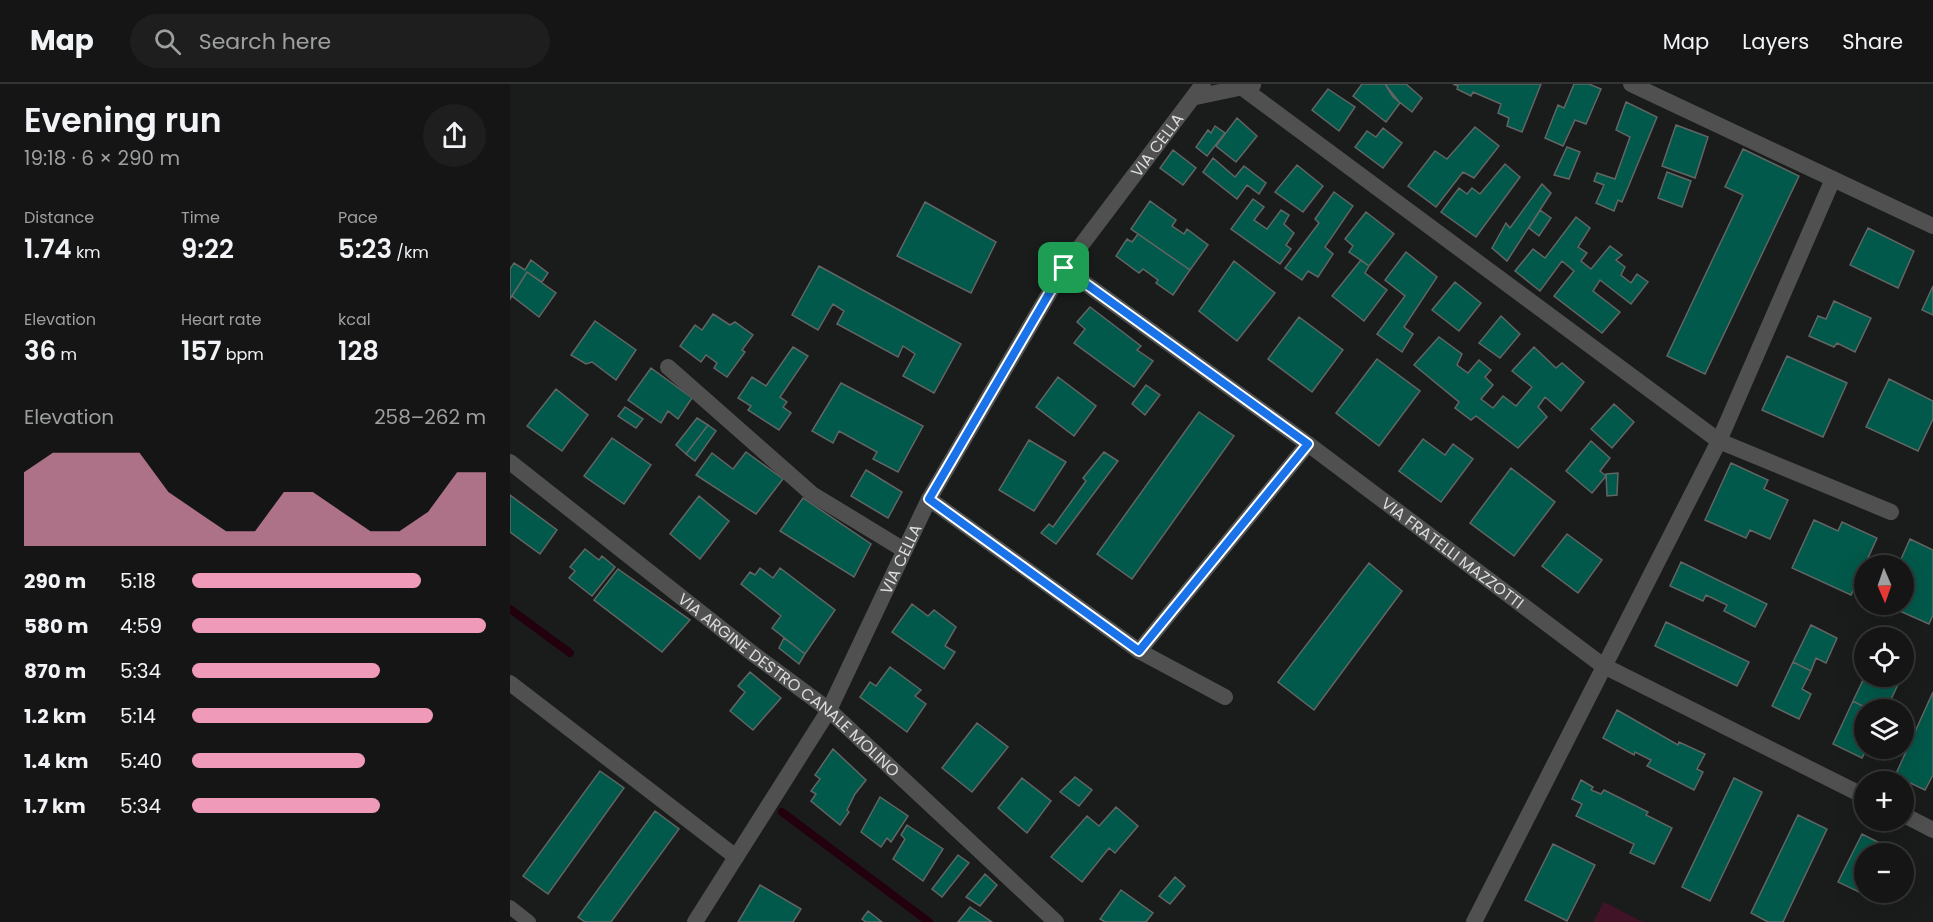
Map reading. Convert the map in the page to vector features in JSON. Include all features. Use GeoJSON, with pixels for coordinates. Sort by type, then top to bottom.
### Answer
{"type":"FeatureCollection","features":[{"type":"Feature","properties":{"kind":"street"},"geometry":{"type":"LineString","coordinates":[[1631,84],[1933,226]]}},
{"type":"Feature","properties":{"kind":"street"},"geometry":{"type":"LineString","coordinates":[[1199,90],[1250,86],[1719,441],[1891,512]]}},
{"type":"Feature","properties":{"kind":"street","name":"VIA CELLA"},"geometry":{"type":"LineString","coordinates":[[695,922],[829,710],[929,499],[1064,268],[1199,90]]}},
{"type":"Feature","properties":{"kind":"street"},"geometry":{"type":"LineString","coordinates":[[1474,922],[1602,665],[1719,441],[1833,179]]}},
{"type":"Feature","properties":{"kind":"street","name":"VIA FRATELLI MAZZOTTI"},"geometry":{"type":"LineString","coordinates":[[1064,268],[1308,444],[1602,665],[1854,791]]}},
{"type":"Feature","properties":{"kind":"street"},"geometry":{"type":"LineString","coordinates":[[668,367],[812,494],[904,550]]}},
{"type":"Feature","properties":{"kind":"street"},"geometry":{"type":"LineString","coordinates":[[1139,651],[1308,444]]}},
{"type":"Feature","properties":{"kind":"street","name":"VIA ARGINE DESTRO CANALE MOLINO"},"geometry":{"type":"LineString","coordinates":[[510,462],[752,653],[829,710],[1056,922]]}},
{"type":"Feature","properties":{"kind":"street"},"geometry":{"type":"LineString","coordinates":[[929,499],[1139,651],[1225,697]]}},
{"type":"Feature","properties":{"kind":"street"},"geometry":{"type":"LineString","coordinates":[[510,683],[736,857]]}},
{"type":"Feature","properties":{"kind":"street"},"geometry":{"type":"LineString","coordinates":[[1914,820],[1933,830]]}},
{"type":"Feature","properties":{"kind":"lane"},"geometry":{"type":"LineString","coordinates":[[510,907],[529,922]]}},
{"type":"Feature","properties":{"kind":"shaded area"},"geometry":{"type":"Polygon","coordinates":[[[1604,902],[1643,922],[1593,922],[1604,902]]]}},
{"type":"Feature","properties":{"kind":"building"},"geometry":{"type":"Polygon","coordinates":[[[1362,84],[1385,84],[1400,103],[1386,122],[1353,96],[1362,84]]]}},
{"type":"Feature","properties":{"kind":"building"},"geometry":{"type":"Polygon","coordinates":[[[1385,84],[1406,84],[1422,98],[1412,112],[1393,97],[1385,84]]]}},
{"type":"Feature","properties":{"kind":"building"},"geometry":{"type":"Polygon","coordinates":[[[1453,84],[1541,84],[1522,132],[1507,126],[1509,118],[1498,113],[1501,104],[1473,92],[1471,96],[1457,89],[1458,86],[1453,84]]]}},
{"type":"Feature","properties":{"kind":"building"},"geometry":{"type":"Polygon","coordinates":[[[1574,84],[1589,84],[1601,89],[1586,124],[1575,120],[1563,146],[1545,138],[1558,105],[1564,108],[1574,84]]]}},
{"type":"Feature","properties":{"kind":"building"},"geometry":{"type":"Polygon","coordinates":[[[1328,89],[1355,107],[1339,131],[1312,110],[1328,89]]]}},
{"type":"Feature","properties":{"kind":"building"},"geometry":{"type":"Polygon","coordinates":[[[1626,102],[1657,117],[1622,202],[1618,200],[1614,211],[1596,203],[1604,185],[1594,181],[1597,173],[1615,179],[1630,137],[1616,130],[1626,102]]]}},
{"type":"Feature","properties":{"kind":"building"},"geometry":{"type":"Polygon","coordinates":[[[1237,118],[1257,136],[1236,162],[1216,146],[1237,118]]]}},
{"type":"Feature","properties":{"kind":"building"},"geometry":{"type":"Polygon","coordinates":[[[1676,125],[1708,137],[1695,178],[1662,166],[1676,125]]]}},
{"type":"Feature","properties":{"kind":"building"},"geometry":{"type":"Polygon","coordinates":[[[1215,126],[1225,133],[1207,156],[1196,147],[1208,130],[1211,133],[1215,126]]]}},
{"type":"Feature","properties":{"kind":"building"},"geometry":{"type":"Polygon","coordinates":[[[1475,127],[1499,146],[1474,178],[1463,172],[1436,207],[1408,186],[1435,151],[1447,159],[1475,127]]]}},
{"type":"Feature","properties":{"kind":"building"},"geometry":{"type":"Polygon","coordinates":[[[1383,128],[1402,143],[1383,168],[1355,147],[1367,131],[1376,137],[1383,128]]]}},
{"type":"Feature","properties":{"kind":"building"},"geometry":{"type":"Polygon","coordinates":[[[1567,147],[1580,152],[1569,179],[1554,175],[1567,147]]]}},
{"type":"Feature","properties":{"kind":"building"},"geometry":{"type":"Polygon","coordinates":[[[1743,149],[1799,176],[1705,374],[1667,356],[1743,195],[1725,187],[1743,149]]]}},
{"type":"Feature","properties":{"kind":"building"},"geometry":{"type":"Polygon","coordinates":[[[1173,150],[1196,168],[1183,185],[1160,168],[1173,150]]]}},
{"type":"Feature","properties":{"kind":"building"},"geometry":{"type":"Polygon","coordinates":[[[1213,158],[1235,177],[1244,166],[1266,183],[1259,194],[1247,185],[1237,199],[1203,172],[1213,158]]]}},
{"type":"Feature","properties":{"kind":"building"},"geometry":{"type":"Polygon","coordinates":[[[1505,164],[1520,177],[1476,237],[1441,212],[1459,188],[1467,194],[1472,188],[1480,194],[1505,164]]]}},
{"type":"Feature","properties":{"kind":"building"},"geometry":{"type":"Polygon","coordinates":[[[1297,165],[1323,186],[1303,212],[1275,192],[1297,165]]]}},
{"type":"Feature","properties":{"kind":"building"},"geometry":{"type":"Polygon","coordinates":[[[1667,172],[1691,181],[1682,207],[1658,198],[1667,172]]]}},
{"type":"Feature","properties":{"kind":"building"},"geometry":{"type":"Polygon","coordinates":[[[1542,184],[1551,193],[1507,261],[1492,248],[1506,223],[1510,228],[1542,184]]]}},
{"type":"Feature","properties":{"kind":"building"},"geometry":{"type":"Polygon","coordinates":[[[1334,192],[1353,206],[1325,247],[1333,254],[1318,277],[1308,271],[1302,280],[1285,268],[1319,223],[1315,219],[1334,192]]]}},
{"type":"Feature","properties":{"kind":"building"},"geometry":{"type":"Polygon","coordinates":[[[1253,199],[1264,207],[1254,220],[1267,229],[1281,210],[1289,215],[1284,224],[1294,233],[1286,245],[1291,249],[1280,264],[1231,229],[1253,199]]]}},
{"type":"Feature","properties":{"kind":"building"},"geometry":{"type":"Polygon","coordinates":[[[1150,201],[1176,220],[1172,226],[1184,234],[1187,229],[1208,245],[1190,270],[1131,229],[1150,201]]]}},
{"type":"Feature","properties":{"kind":"building"},"geometry":{"type":"Polygon","coordinates":[[[925,202],[996,242],[971,293],[897,256],[925,202]]]}},
{"type":"Feature","properties":{"kind":"building"},"geometry":{"type":"Polygon","coordinates":[[[1540,210],[1551,218],[1539,236],[1529,228],[1540,210]]]}},
{"type":"Feature","properties":{"kind":"building"},"geometry":{"type":"Polygon","coordinates":[[[1366,212],[1394,234],[1369,266],[1349,252],[1353,246],[1345,239],[1366,212]]]}},
{"type":"Feature","properties":{"kind":"building"},"geometry":{"type":"Polygon","coordinates":[[[1576,217],[1590,228],[1578,247],[1587,253],[1581,261],[1591,269],[1610,246],[1622,255],[1616,260],[1625,267],[1621,275],[1631,283],[1637,274],[1648,282],[1631,304],[1600,280],[1593,291],[1620,312],[1602,333],[1554,296],[1574,271],[1562,261],[1540,291],[1515,271],[1533,249],[1545,258],[1576,217]]]}},
{"type":"Feature","properties":{"kind":"building"},"geometry":{"type":"Polygon","coordinates":[[[1868,228],[1914,251],[1898,288],[1850,265],[1868,228]]]}},
{"type":"Feature","properties":{"kind":"building"},"geometry":{"type":"Polygon","coordinates":[[[1138,234],[1190,270],[1173,295],[1156,283],[1158,280],[1143,269],[1139,273],[1116,256],[1127,239],[1132,242],[1138,234]]]}},
{"type":"Feature","properties":{"kind":"building"},"geometry":{"type":"Polygon","coordinates":[[[1406,252],[1437,277],[1404,327],[1413,334],[1402,352],[1377,334],[1405,296],[1385,280],[1406,252]]]}},
{"type":"Feature","properties":{"kind":"building"},"geometry":{"type":"Polygon","coordinates":[[[531,260],[548,273],[542,282],[527,272],[510,299],[510,269],[514,263],[525,270],[531,260]]]}},
{"type":"Feature","properties":{"kind":"building"},"geometry":{"type":"Polygon","coordinates":[[[1361,260],[1369,266],[1365,273],[1387,290],[1364,321],[1332,296],[1361,260]]]}},
{"type":"Feature","properties":{"kind":"building"},"geometry":{"type":"Polygon","coordinates":[[[1234,261],[1275,293],[1237,341],[1199,311],[1234,261]]]}},
{"type":"Feature","properties":{"kind":"building"},"geometry":{"type":"Polygon","coordinates":[[[819,266],[961,344],[934,393],[903,376],[915,354],[903,346],[898,357],[837,324],[844,311],[833,304],[818,330],[792,315],[819,266]]]}},
{"type":"Feature","properties":{"kind":"building"},"geometry":{"type":"Polygon","coordinates":[[[527,272],[556,293],[539,317],[512,296],[527,272]]]}},
{"type":"Feature","properties":{"kind":"building"},"geometry":{"type":"Polygon","coordinates":[[[1455,282],[1481,303],[1459,331],[1432,310],[1455,282]]]}},
{"type":"Feature","properties":{"kind":"building"},"geometry":{"type":"Polygon","coordinates":[[[1933,286],[1933,315],[1922,310],[1933,286]]]}},
{"type":"Feature","properties":{"kind":"building"},"geometry":{"type":"Polygon","coordinates":[[[1834,301],[1871,318],[1855,352],[1837,343],[1834,347],[1809,336],[1818,316],[1826,319],[1834,301]]]}},
{"type":"Feature","properties":{"kind":"building"},"geometry":{"type":"Polygon","coordinates":[[[1090,307],[1141,346],[1137,350],[1153,361],[1134,387],[1074,343],[1085,329],[1077,322],[1090,307]]]}},
{"type":"Feature","properties":{"kind":"building"},"geometry":{"type":"Polygon","coordinates":[[[713,314],[730,325],[735,322],[753,335],[742,350],[745,352],[727,377],[714,368],[717,363],[706,355],[701,362],[680,346],[695,325],[702,330],[713,314]]]}},
{"type":"Feature","properties":{"kind":"building"},"geometry":{"type":"Polygon","coordinates":[[[1501,316],[1520,334],[1500,358],[1479,343],[1501,316]]]}},
{"type":"Feature","properties":{"kind":"building"},"geometry":{"type":"Polygon","coordinates":[[[1299,317],[1343,350],[1312,392],[1268,359],[1299,317]]]}},
{"type":"Feature","properties":{"kind":"building"},"geometry":{"type":"Polygon","coordinates":[[[595,321],[636,350],[616,380],[592,362],[586,364],[571,355],[595,321]]]}},
{"type":"Feature","properties":{"kind":"building"},"geometry":{"type":"Polygon","coordinates":[[[1439,337],[1462,354],[1457,365],[1468,373],[1479,360],[1491,370],[1485,377],[1493,385],[1481,399],[1493,408],[1503,396],[1516,406],[1532,387],[1512,371],[1534,347],[1556,368],[1562,363],[1584,382],[1561,411],[1545,397],[1538,407],[1547,417],[1518,448],[1476,416],[1471,420],[1455,408],[1459,402],[1414,365],[1439,337]]]}},
{"type":"Feature","properties":{"kind":"building"},"geometry":{"type":"Polygon","coordinates":[[[793,347],[808,356],[780,397],[787,402],[783,407],[791,413],[779,430],[748,410],[751,406],[738,398],[752,377],[766,386],[793,347]]]}},
{"type":"Feature","properties":{"kind":"building"},"geometry":{"type":"Polygon","coordinates":[[[1787,356],[1847,383],[1823,437],[1762,410],[1787,356]]]}},
{"type":"Feature","properties":{"kind":"building"},"geometry":{"type":"Polygon","coordinates":[[[1377,359],[1420,391],[1379,446],[1336,413],[1377,359]]]}},
{"type":"Feature","properties":{"kind":"building"},"geometry":{"type":"Polygon","coordinates":[[[651,368],[692,398],[678,419],[668,411],[661,423],[628,400],[651,368]]]}},
{"type":"Feature","properties":{"kind":"building"},"geometry":{"type":"Polygon","coordinates":[[[1058,377],[1096,406],[1074,436],[1036,407],[1058,377]]]}},
{"type":"Feature","properties":{"kind":"building"},"geometry":{"type":"Polygon","coordinates":[[[1889,379],[1933,401],[1933,419],[1918,451],[1866,427],[1889,379]]]}},
{"type":"Feature","properties":{"kind":"building"},"geometry":{"type":"Polygon","coordinates":[[[841,383],[923,426],[898,472],[873,459],[877,452],[839,431],[833,443],[812,431],[841,383]]]}},
{"type":"Feature","properties":{"kind":"building"},"geometry":{"type":"Polygon","coordinates":[[[1146,385],[1160,395],[1145,415],[1132,404],[1146,385]]]}},
{"type":"Feature","properties":{"kind":"building"},"geometry":{"type":"Polygon","coordinates":[[[556,389],[588,415],[562,451],[527,426],[556,389]]]}},
{"type":"Feature","properties":{"kind":"building"},"geometry":{"type":"Polygon","coordinates":[[[1614,404],[1634,422],[1612,448],[1591,429],[1614,404]]]}},
{"type":"Feature","properties":{"kind":"building"},"geometry":{"type":"Polygon","coordinates":[[[625,407],[643,419],[636,428],[618,416],[625,407]]]}},
{"type":"Feature","properties":{"kind":"building"},"geometry":{"type":"Polygon","coordinates":[[[1199,412],[1234,436],[1132,579],[1097,554],[1199,412]]]}},
{"type":"Feature","properties":{"kind":"building"},"geometry":{"type":"Polygon","coordinates":[[[697,418],[708,425],[686,454],[676,445],[697,418]]]}},
{"type":"Feature","properties":{"kind":"building"},"geometry":{"type":"Polygon","coordinates":[[[708,425],[716,431],[695,461],[686,454],[708,425]]]}},
{"type":"Feature","properties":{"kind":"building"},"geometry":{"type":"Polygon","coordinates":[[[612,438],[651,465],[624,504],[584,476],[612,438]]]}},
{"type":"Feature","properties":{"kind":"building"},"geometry":{"type":"Polygon","coordinates":[[[1423,439],[1445,455],[1453,444],[1473,459],[1441,502],[1399,471],[1423,439]]]}},
{"type":"Feature","properties":{"kind":"building"},"geometry":{"type":"Polygon","coordinates":[[[1029,440],[1066,462],[1034,511],[999,490],[1029,440]]]}},
{"type":"Feature","properties":{"kind":"building"},"geometry":{"type":"Polygon","coordinates":[[[1591,441],[1610,458],[1600,471],[1606,476],[1592,493],[1566,471],[1591,441]]]}},
{"type":"Feature","properties":{"kind":"building"},"geometry":{"type":"Polygon","coordinates":[[[746,452],[783,479],[756,514],[696,475],[712,453],[733,469],[746,452]]]}},
{"type":"Feature","properties":{"kind":"building"},"geometry":{"type":"Polygon","coordinates":[[[1104,452],[1118,461],[1056,544],[1041,533],[1049,524],[1053,527],[1086,481],[1083,478],[1104,452]]]}},
{"type":"Feature","properties":{"kind":"building"},"geometry":{"type":"Polygon","coordinates":[[[1731,463],[1768,480],[1764,489],[1788,500],[1770,539],[1750,530],[1746,538],[1705,520],[1731,463]]]}},
{"type":"Feature","properties":{"kind":"building"},"geometry":{"type":"Polygon","coordinates":[[[1511,468],[1555,502],[1514,556],[1470,523],[1511,468]]]}},
{"type":"Feature","properties":{"kind":"building"},"geometry":{"type":"Polygon","coordinates":[[[866,470],[902,492],[888,518],[851,496],[866,470]]]}},
{"type":"Feature","properties":{"kind":"building"},"geometry":{"type":"Polygon","coordinates":[[[1618,473],[1617,495],[1607,496],[1606,474],[1618,473]]]}},
{"type":"Feature","properties":{"kind":"building"},"geometry":{"type":"Polygon","coordinates":[[[510,495],[557,530],[540,554],[510,532],[510,495]]]}},
{"type":"Feature","properties":{"kind":"building"},"geometry":{"type":"Polygon","coordinates":[[[699,496],[729,521],[700,559],[670,534],[699,496]]]}},
{"type":"Feature","properties":{"kind":"building"},"geometry":{"type":"Polygon","coordinates":[[[803,498],[871,544],[854,577],[780,531],[803,498]]]}},
{"type":"Feature","properties":{"kind":"building"},"geometry":{"type":"Polygon","coordinates":[[[1814,520],[1838,531],[1842,522],[1877,538],[1869,555],[1854,555],[1854,588],[1851,595],[1792,568],[1814,520]]]}},
{"type":"Feature","properties":{"kind":"building"},"geometry":{"type":"Polygon","coordinates":[[[1567,534],[1602,560],[1578,593],[1542,566],[1567,534]]]}},
{"type":"Feature","properties":{"kind":"building"},"geometry":{"type":"Polygon","coordinates":[[[1910,539],[1933,550],[1933,615],[1929,624],[1909,615],[1914,615],[1914,555],[1903,555],[1910,539]]]}},
{"type":"Feature","properties":{"kind":"building"},"geometry":{"type":"Polygon","coordinates":[[[585,549],[599,560],[602,556],[615,567],[592,596],[569,578],[575,571],[570,567],[585,549]]]}},
{"type":"Feature","properties":{"kind":"building"},"geometry":{"type":"Polygon","coordinates":[[[1681,562],[1767,604],[1755,627],[1724,611],[1727,605],[1706,595],[1703,601],[1670,586],[1681,562]]]}},
{"type":"Feature","properties":{"kind":"building"},"geometry":{"type":"Polygon","coordinates":[[[1369,563],[1402,591],[1314,710],[1278,682],[1369,563]]]}},
{"type":"Feature","properties":{"kind":"building"},"geometry":{"type":"Polygon","coordinates":[[[760,568],[773,578],[780,568],[835,610],[805,654],[772,628],[781,616],[741,584],[750,572],[755,575],[760,568]]]}},
{"type":"Feature","properties":{"kind":"building"},"geometry":{"type":"Polygon","coordinates":[[[618,569],[690,620],[662,652],[594,600],[618,569]]]}},
{"type":"Feature","properties":{"kind":"building"},"geometry":{"type":"Polygon","coordinates":[[[912,604],[928,616],[934,610],[956,627],[945,646],[955,652],[944,669],[892,632],[912,604]]]}},
{"type":"Feature","properties":{"kind":"building"},"geometry":{"type":"Polygon","coordinates":[[[1666,622],[1749,662],[1737,686],[1655,646],[1666,622]]]}},
{"type":"Feature","properties":{"kind":"building"},"geometry":{"type":"Polygon","coordinates":[[[1811,625],[1837,638],[1826,663],[1816,658],[1811,671],[1793,662],[1811,625]]]}},
{"type":"Feature","properties":{"kind":"building"},"geometry":{"type":"Polygon","coordinates":[[[784,638],[805,654],[799,664],[779,648],[784,638]]]}},
{"type":"Feature","properties":{"kind":"building"},"geometry":{"type":"Polygon","coordinates":[[[1793,662],[1811,671],[1802,689],[1811,694],[1799,719],[1772,706],[1793,662]]]}},
{"type":"Feature","properties":{"kind":"building"},"geometry":{"type":"Polygon","coordinates":[[[890,667],[921,690],[915,696],[926,704],[907,732],[860,697],[870,682],[876,686],[890,667]]]}},
{"type":"Feature","properties":{"kind":"building"},"geometry":{"type":"Polygon","coordinates":[[[750,672],[781,698],[753,730],[730,711],[745,692],[738,686],[750,672]]]}},
{"type":"Feature","properties":{"kind":"building"},"geometry":{"type":"Polygon","coordinates":[[[1860,687],[1897,687],[1891,699],[1854,699],[1853,701],[1860,687]]]}},
{"type":"Feature","properties":{"kind":"building"},"geometry":{"type":"Polygon","coordinates":[[[1933,692],[1933,775],[1925,790],[1914,785],[1914,771],[1897,771],[1903,759],[1914,759],[1914,734],[1933,692]]]}},
{"type":"Feature","properties":{"kind":"building"},"geometry":{"type":"Polygon","coordinates":[[[1853,701],[1854,754],[1833,744],[1853,701]]]}},
{"type":"Feature","properties":{"kind":"building"},"geometry":{"type":"Polygon","coordinates":[[[1617,710],[1678,745],[1679,742],[1705,754],[1697,769],[1703,772],[1694,790],[1647,766],[1651,760],[1635,752],[1634,755],[1603,738],[1617,710]]]}},
{"type":"Feature","properties":{"kind":"building"},"geometry":{"type":"Polygon","coordinates":[[[977,723],[1008,747],[972,792],[942,768],[977,723]]]}},
{"type":"Feature","properties":{"kind":"building"},"geometry":{"type":"Polygon","coordinates":[[[833,749],[866,780],[855,794],[847,810],[849,812],[840,825],[811,801],[816,794],[811,791],[820,779],[815,775],[833,749]]]}},
{"type":"Feature","properties":{"kind":"building"},"geometry":{"type":"Polygon","coordinates":[[[600,771],[624,788],[548,894],[523,876],[600,771]]]}},
{"type":"Feature","properties":{"kind":"building"},"geometry":{"type":"Polygon","coordinates":[[[1075,777],[1092,790],[1079,806],[1060,792],[1075,777]]]}},
{"type":"Feature","properties":{"kind":"building"},"geometry":{"type":"Polygon","coordinates":[[[1022,778],[1051,801],[1027,833],[998,808],[1022,778]]]}},
{"type":"Feature","properties":{"kind":"building"},"geometry":{"type":"Polygon","coordinates":[[[1734,778],[1762,792],[1710,901],[1682,887],[1734,778]]]}},
{"type":"Feature","properties":{"kind":"building"},"geometry":{"type":"Polygon","coordinates":[[[1581,780],[1593,787],[1591,790],[1601,794],[1604,790],[1648,812],[1646,815],[1672,828],[1654,864],[1630,853],[1634,844],[1576,816],[1582,804],[1572,799],[1581,780]]]}},
{"type":"Feature","properties":{"kind":"building"},"geometry":{"type":"Polygon","coordinates":[[[880,797],[908,816],[891,842],[887,838],[881,847],[861,832],[880,797]]]}},
{"type":"Feature","properties":{"kind":"building"},"geometry":{"type":"Polygon","coordinates":[[[1116,807],[1138,826],[1115,853],[1109,848],[1082,882],[1051,857],[1087,816],[1099,826],[1116,807]]]}},
{"type":"Feature","properties":{"kind":"building"},"geometry":{"type":"Polygon","coordinates":[[[655,811],[679,829],[611,922],[585,922],[578,917],[655,811]]]}},
{"type":"Feature","properties":{"kind":"building"},"geometry":{"type":"Polygon","coordinates":[[[1798,815],[1827,829],[1783,922],[1768,922],[1751,913],[1798,815]]]}},
{"type":"Feature","properties":{"kind":"building"},"geometry":{"type":"Polygon","coordinates":[[[907,825],[943,849],[923,881],[893,859],[905,839],[901,835],[907,825]]]}},
{"type":"Feature","properties":{"kind":"building"},"geometry":{"type":"Polygon","coordinates":[[[1862,834],[1880,843],[1858,843],[1862,834]]]}},
{"type":"Feature","properties":{"kind":"building"},"geometry":{"type":"Polygon","coordinates":[[[1553,844],[1595,865],[1567,921],[1525,900],[1553,844]]]}},
{"type":"Feature","properties":{"kind":"building"},"geometry":{"type":"Polygon","coordinates":[[[1854,850],[1854,890],[1838,882],[1854,850]]]}},
{"type":"Feature","properties":{"kind":"building"},"geometry":{"type":"Polygon","coordinates":[[[958,855],[969,863],[942,897],[932,889],[958,855]]]}},
{"type":"Feature","properties":{"kind":"building"},"geometry":{"type":"Polygon","coordinates":[[[985,874],[997,885],[980,906],[966,897],[985,874]]]}},
{"type":"Feature","properties":{"kind":"building"},"geometry":{"type":"Polygon","coordinates":[[[1175,877],[1185,886],[1170,904],[1159,896],[1175,877]]]}},
{"type":"Feature","properties":{"kind":"building"},"geometry":{"type":"Polygon","coordinates":[[[760,885],[801,909],[793,922],[738,922],[760,885]]]}},
{"type":"Feature","properties":{"kind":"building"},"geometry":{"type":"Polygon","coordinates":[[[1121,890],[1153,913],[1146,922],[1105,922],[1100,919],[1121,890]]]}},
{"type":"Feature","properties":{"kind":"building"},"geometry":{"type":"Polygon","coordinates":[[[970,907],[992,922],[958,922],[970,907]]]}},
{"type":"Feature","properties":{"kind":"building"},"geometry":{"type":"Polygon","coordinates":[[[868,911],[882,922],[866,922],[862,919],[868,911]]]}},
{"type":"Feature","properties":{"kind":"waterway"},"geometry":{"type":"LineString","coordinates":[[510,609],[570,653]]}},
{"type":"Feature","properties":{"kind":"waterway"},"geometry":{"type":"LineString","coordinates":[[782,812],[929,922]]}},
{"type":"Feature","properties":{"kind":"route"},"geometry":{"type":"LineString","coordinates":[[1064,268],[1308,444],[1139,651],[929,499],[1064,268]]}}]}
